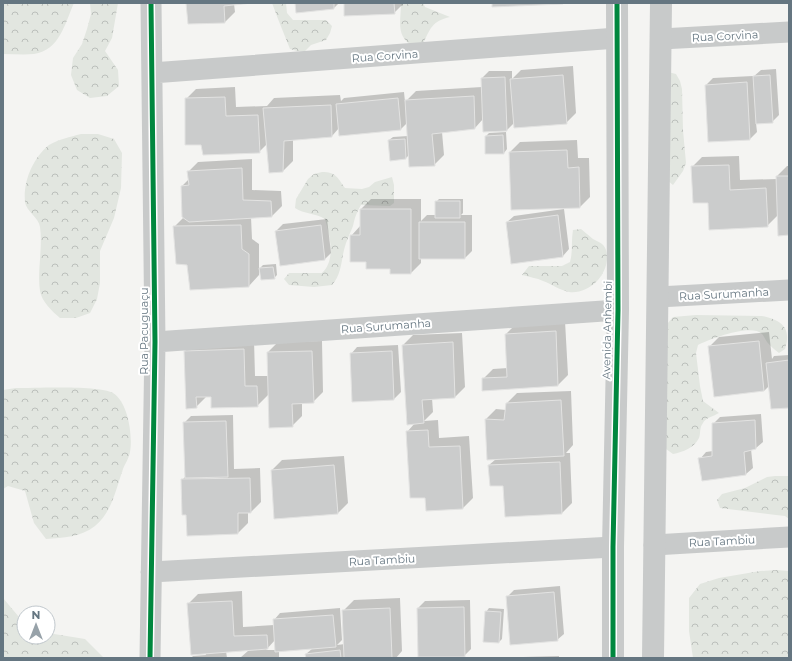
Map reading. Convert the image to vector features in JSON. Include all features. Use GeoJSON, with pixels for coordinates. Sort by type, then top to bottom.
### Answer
{"type":"FeatureCollection","features":[{"type":"Feature","properties":{"kind":"street","name":"Rua Pacuguaçu"},"geometry":{"type":"LineString","coordinates":[[150,3],[155,342],[150,658]]}},
{"type":"Feature","properties":{"kind":"street","name":"Avenida Anhembi"},"geometry":{"type":"LineString","coordinates":[[613,658],[613,547],[618,310],[617,3]]}},
{"type":"Feature","properties":{"kind":"street"},"geometry":{"type":"LineString","coordinates":[[653,658],[661,3]]}},
{"type":"Feature","properties":{"kind":"street","name":"Rua Corvina"},"geometry":{"type":"LineString","coordinates":[[661,39],[789,32]]}},
{"type":"Feature","properties":{"kind":"street","name":"Rua Corvina"},"geometry":{"type":"LineString","coordinates":[[152,74],[617,38]]}},
{"type":"Feature","properties":{"kind":"street","name":"Rua Surumanha"},"geometry":{"type":"LineString","coordinates":[[658,297],[789,290]]}},
{"type":"Feature","properties":{"kind":"street","name":"Rua Surumanha"},"geometry":{"type":"LineString","coordinates":[[155,342],[618,310]]}},
{"type":"Feature","properties":{"kind":"street","name":"Rua Tambiu"},"geometry":{"type":"LineString","coordinates":[[654,545],[789,537]]}},
{"type":"Feature","properties":{"kind":"street","name":"Rua Tambiu"},"geometry":{"type":"LineString","coordinates":[[151,572],[613,547]]}},
{"type":"Feature","properties":{"kind":"green space"},"geometry":{"type":"Polygon","coordinates":[[[3,3],[74,3],[64,27],[56,41],[50,47],[34,54],[3,54],[3,3]]]}},
{"type":"Feature","properties":{"kind":"green space"},"geometry":{"type":"Polygon","coordinates":[[[90,3],[118,3],[112,38],[105,51],[118,70],[119,86],[107,96],[90,98],[77,90],[71,75],[73,58],[82,44],[91,14],[90,3]]]}},
{"type":"Feature","properties":{"kind":"green space"},"geometry":{"type":"Polygon","coordinates":[[[272,3],[286,3],[287,13],[293,20],[326,20],[332,26],[326,40],[311,45],[305,51],[290,49],[272,3]]]}},
{"type":"Feature","properties":{"kind":"green space"},"geometry":{"type":"Polygon","coordinates":[[[401,3],[423,3],[425,7],[450,17],[435,23],[423,44],[414,47],[404,38],[400,28],[401,3]]]}},
{"type":"Feature","properties":{"kind":"green space"},"geometry":{"type":"Polygon","coordinates":[[[668,72],[676,74],[682,89],[683,130],[686,163],[683,171],[673,185],[667,180],[668,72]]]}},
{"type":"Feature","properties":{"kind":"green space"},"geometry":{"type":"Polygon","coordinates":[[[81,134],[98,134],[114,139],[122,153],[121,188],[114,218],[100,251],[100,283],[97,299],[90,313],[76,318],[60,318],[45,303],[41,295],[39,284],[41,243],[40,227],[26,205],[25,194],[27,178],[30,170],[43,150],[57,141],[81,134]]]}},
{"type":"Feature","properties":{"kind":"green space"},"geometry":{"type":"Polygon","coordinates":[[[322,172],[333,174],[345,188],[362,189],[369,187],[375,182],[392,177],[394,185],[394,203],[390,206],[361,205],[344,250],[339,273],[332,285],[314,287],[289,285],[284,279],[289,273],[322,273],[329,261],[331,248],[325,219],[295,208],[296,199],[308,179],[314,174],[322,172]]]}},
{"type":"Feature","properties":{"kind":"green space"},"geometry":{"type":"Polygon","coordinates":[[[581,229],[602,244],[606,250],[606,266],[598,280],[592,286],[577,292],[569,292],[541,280],[522,275],[529,266],[562,266],[570,262],[573,230],[581,229]]]}},
{"type":"Feature","properties":{"kind":"green space"},"geometry":{"type":"Polygon","coordinates":[[[696,315],[762,316],[769,318],[779,322],[783,326],[786,330],[787,341],[785,349],[779,353],[772,348],[762,334],[757,331],[749,330],[730,333],[698,345],[696,353],[703,401],[719,413],[704,421],[699,438],[691,447],[673,454],[666,449],[665,349],[668,323],[673,317],[696,315]]]}},
{"type":"Feature","properties":{"kind":"green space"},"geometry":{"type":"Polygon","coordinates":[[[16,388],[81,388],[106,390],[118,397],[126,411],[131,437],[128,459],[123,469],[113,500],[106,514],[95,526],[84,533],[46,539],[34,523],[25,491],[8,486],[3,489],[3,390],[16,388]]]}},
{"type":"Feature","properties":{"kind":"green space"},"geometry":{"type":"Polygon","coordinates":[[[789,476],[789,519],[785,516],[720,508],[717,500],[722,494],[745,488],[767,477],[789,476]]]}},
{"type":"Feature","properties":{"kind":"green space"},"geometry":{"type":"Polygon","coordinates":[[[760,571],[789,571],[789,658],[693,658],[689,631],[689,598],[700,584],[719,578],[760,571]]]}},
{"type":"Feature","properties":{"kind":"green space"},"geometry":{"type":"Polygon","coordinates":[[[3,598],[16,613],[16,645],[56,645],[56,634],[85,639],[104,658],[3,658],[3,598]]]}},
{"type":"Feature","properties":{"kind":"building"},"geometry":{"type":"Polygon","coordinates":[[[186,3],[252,3],[224,6],[225,23],[188,24],[186,3]]]}},
{"type":"Feature","properties":{"kind":"building"},"geometry":{"type":"Polygon","coordinates":[[[295,3],[334,3],[334,9],[296,13],[295,3]]]}},
{"type":"Feature","properties":{"kind":"building"},"geometry":{"type":"Polygon","coordinates":[[[344,3],[394,3],[395,14],[344,16],[344,3]]]}},
{"type":"Feature","properties":{"kind":"building"},"geometry":{"type":"Polygon","coordinates":[[[492,3],[563,3],[563,4],[492,7],[492,3]]]}},
{"type":"Feature","properties":{"kind":"building"},"geometry":{"type":"Polygon","coordinates":[[[563,75],[567,124],[514,128],[510,79],[563,75]]]}},
{"type":"Feature","properties":{"kind":"building"},"geometry":{"type":"Polygon","coordinates":[[[770,75],[773,123],[756,124],[753,76],[770,75]]]}},
{"type":"Feature","properties":{"kind":"building"},"geometry":{"type":"Polygon","coordinates":[[[505,77],[507,131],[483,132],[481,78],[505,77]]]}},
{"type":"Feature","properties":{"kind":"building"},"geometry":{"type":"Polygon","coordinates":[[[747,82],[750,140],[708,142],[705,85],[747,82]]]}},
{"type":"Feature","properties":{"kind":"building"},"geometry":{"type":"Polygon","coordinates":[[[474,96],[475,129],[432,134],[435,166],[409,167],[405,100],[474,96]]]}},
{"type":"Feature","properties":{"kind":"building"},"geometry":{"type":"Polygon","coordinates":[[[225,97],[226,116],[258,115],[260,153],[203,155],[201,145],[185,145],[185,98],[225,97]]]}},
{"type":"Feature","properties":{"kind":"building"},"geometry":{"type":"Polygon","coordinates":[[[398,98],[401,130],[339,136],[336,104],[398,98]]]}},
{"type":"Feature","properties":{"kind":"building"},"geometry":{"type":"Polygon","coordinates":[[[331,105],[332,137],[284,141],[283,172],[269,173],[263,108],[331,105]]]}},
{"type":"Feature","properties":{"kind":"building"},"geometry":{"type":"Polygon","coordinates":[[[503,135],[504,154],[485,154],[485,136],[503,135]]]}},
{"type":"Feature","properties":{"kind":"building"},"geometry":{"type":"Polygon","coordinates":[[[405,139],[406,159],[390,161],[388,140],[405,139]]]}},
{"type":"Feature","properties":{"kind":"building"},"geometry":{"type":"Polygon","coordinates":[[[567,150],[568,168],[579,167],[580,208],[511,210],[509,152],[567,150]]]}},
{"type":"Feature","properties":{"kind":"building"},"geometry":{"type":"Polygon","coordinates":[[[729,165],[730,190],[766,188],[768,227],[709,230],[708,203],[693,203],[691,166],[729,165]]]}},
{"type":"Feature","properties":{"kind":"building"},"geometry":{"type":"Polygon","coordinates":[[[242,168],[243,200],[271,201],[272,217],[189,222],[182,217],[181,186],[189,185],[187,171],[242,168]]]}},
{"type":"Feature","properties":{"kind":"building"},"geometry":{"type":"Polygon","coordinates":[[[776,176],[789,176],[789,235],[778,236],[776,176]]]}},
{"type":"Feature","properties":{"kind":"building"},"geometry":{"type":"Polygon","coordinates":[[[435,201],[460,201],[460,218],[435,218],[435,201]]]}},
{"type":"Feature","properties":{"kind":"building"},"geometry":{"type":"Polygon","coordinates":[[[360,209],[411,209],[411,274],[390,274],[390,269],[366,269],[366,262],[350,262],[350,235],[360,235],[360,209]]]}},
{"type":"Feature","properties":{"kind":"building"},"geometry":{"type":"Polygon","coordinates":[[[558,215],[563,257],[511,264],[506,222],[558,215]]]}},
{"type":"Feature","properties":{"kind":"building"},"geometry":{"type":"Polygon","coordinates":[[[419,222],[465,222],[465,259],[419,259],[419,222]]]}},
{"type":"Feature","properties":{"kind":"building"},"geometry":{"type":"Polygon","coordinates":[[[241,225],[242,249],[249,254],[249,287],[190,290],[187,265],[176,264],[173,226],[241,225]]]}},
{"type":"Feature","properties":{"kind":"building"},"geometry":{"type":"Polygon","coordinates":[[[321,225],[325,260],[280,266],[275,231],[321,225]]]}},
{"type":"Feature","properties":{"kind":"building"},"geometry":{"type":"Polygon","coordinates":[[[273,267],[275,279],[261,280],[259,268],[273,267]]]}},
{"type":"Feature","properties":{"kind":"building"},"geometry":{"type":"Polygon","coordinates":[[[556,331],[558,386],[482,391],[482,378],[507,377],[505,334],[556,331]]]}},
{"type":"Feature","properties":{"kind":"building"},"geometry":{"type":"Polygon","coordinates":[[[759,341],[764,391],[714,397],[708,346],[759,341]]]}},
{"type":"Feature","properties":{"kind":"building"},"geometry":{"type":"Polygon","coordinates":[[[453,342],[455,398],[422,400],[424,423],[407,425],[402,345],[453,342]]]}},
{"type":"Feature","properties":{"kind":"building"},"geometry":{"type":"Polygon","coordinates":[[[244,349],[245,386],[257,386],[258,407],[211,408],[211,397],[196,397],[197,408],[186,409],[184,351],[244,349]]]}},
{"type":"Feature","properties":{"kind":"building"},"geometry":{"type":"Polygon","coordinates":[[[312,351],[314,403],[292,404],[293,427],[269,428],[267,352],[312,351]]]}},
{"type":"Feature","properties":{"kind":"building"},"geometry":{"type":"Polygon","coordinates":[[[392,351],[394,400],[352,402],[350,353],[392,351]]]}},
{"type":"Feature","properties":{"kind":"building"},"geometry":{"type":"Polygon","coordinates":[[[789,360],[789,408],[771,409],[766,363],[789,360]]]}},
{"type":"Feature","properties":{"kind":"building"},"geometry":{"type":"Polygon","coordinates":[[[561,400],[564,456],[487,460],[485,419],[504,420],[506,403],[561,400]]]}},
{"type":"Feature","properties":{"kind":"building"},"geometry":{"type":"Polygon","coordinates":[[[755,420],[756,449],[744,452],[746,475],[702,481],[698,458],[712,456],[712,423],[755,420]]]}},
{"type":"Feature","properties":{"kind":"building"},"geometry":{"type":"Polygon","coordinates":[[[226,421],[228,477],[185,478],[183,422],[226,421]]]}},
{"type":"Feature","properties":{"kind":"building"},"geometry":{"type":"Polygon","coordinates":[[[428,430],[429,447],[460,446],[463,509],[426,511],[425,498],[410,498],[406,431],[428,430]]]}},
{"type":"Feature","properties":{"kind":"building"},"geometry":{"type":"Polygon","coordinates":[[[560,462],[562,514],[505,517],[503,486],[490,486],[488,465],[560,462]]]}},
{"type":"Feature","properties":{"kind":"building"},"geometry":{"type":"Polygon","coordinates":[[[334,465],[338,514],[274,519],[271,470],[334,465]]]}},
{"type":"Feature","properties":{"kind":"building"},"geometry":{"type":"Polygon","coordinates":[[[250,478],[251,513],[238,513],[238,534],[187,536],[186,515],[182,515],[181,479],[250,478]]]}},
{"type":"Feature","properties":{"kind":"building"},"geometry":{"type":"Polygon","coordinates":[[[554,592],[558,641],[510,645],[506,596],[554,592]]]}},
{"type":"Feature","properties":{"kind":"building"},"geometry":{"type":"Polygon","coordinates":[[[232,601],[234,636],[267,635],[268,649],[191,655],[187,603],[232,601]]]}},
{"type":"Feature","properties":{"kind":"building"},"geometry":{"type":"Polygon","coordinates":[[[464,607],[465,657],[418,657],[417,608],[464,607]]]}},
{"type":"Feature","properties":{"kind":"building"},"geometry":{"type":"Polygon","coordinates":[[[390,608],[392,658],[344,658],[342,610],[390,608]]]}},
{"type":"Feature","properties":{"kind":"building"},"geometry":{"type":"Polygon","coordinates":[[[485,611],[501,612],[499,643],[483,642],[485,611]]]}},
{"type":"Feature","properties":{"kind":"building"},"geometry":{"type":"Polygon","coordinates":[[[333,615],[336,647],[275,652],[273,619],[333,615]]]}},
{"type":"Feature","properties":{"kind":"building"},"geometry":{"type":"Polygon","coordinates":[[[340,650],[341,658],[306,658],[305,654],[340,650]]]}},
{"type":"Feature","properties":{"kind":"cycle path"},"geometry":{"type":"LineString","coordinates":[[150,658],[155,342],[151,3]]}},
{"type":"Feature","properties":{"kind":"cycle path"},"geometry":{"type":"LineString","coordinates":[[613,658],[613,547],[618,310],[617,3]]}}]}
